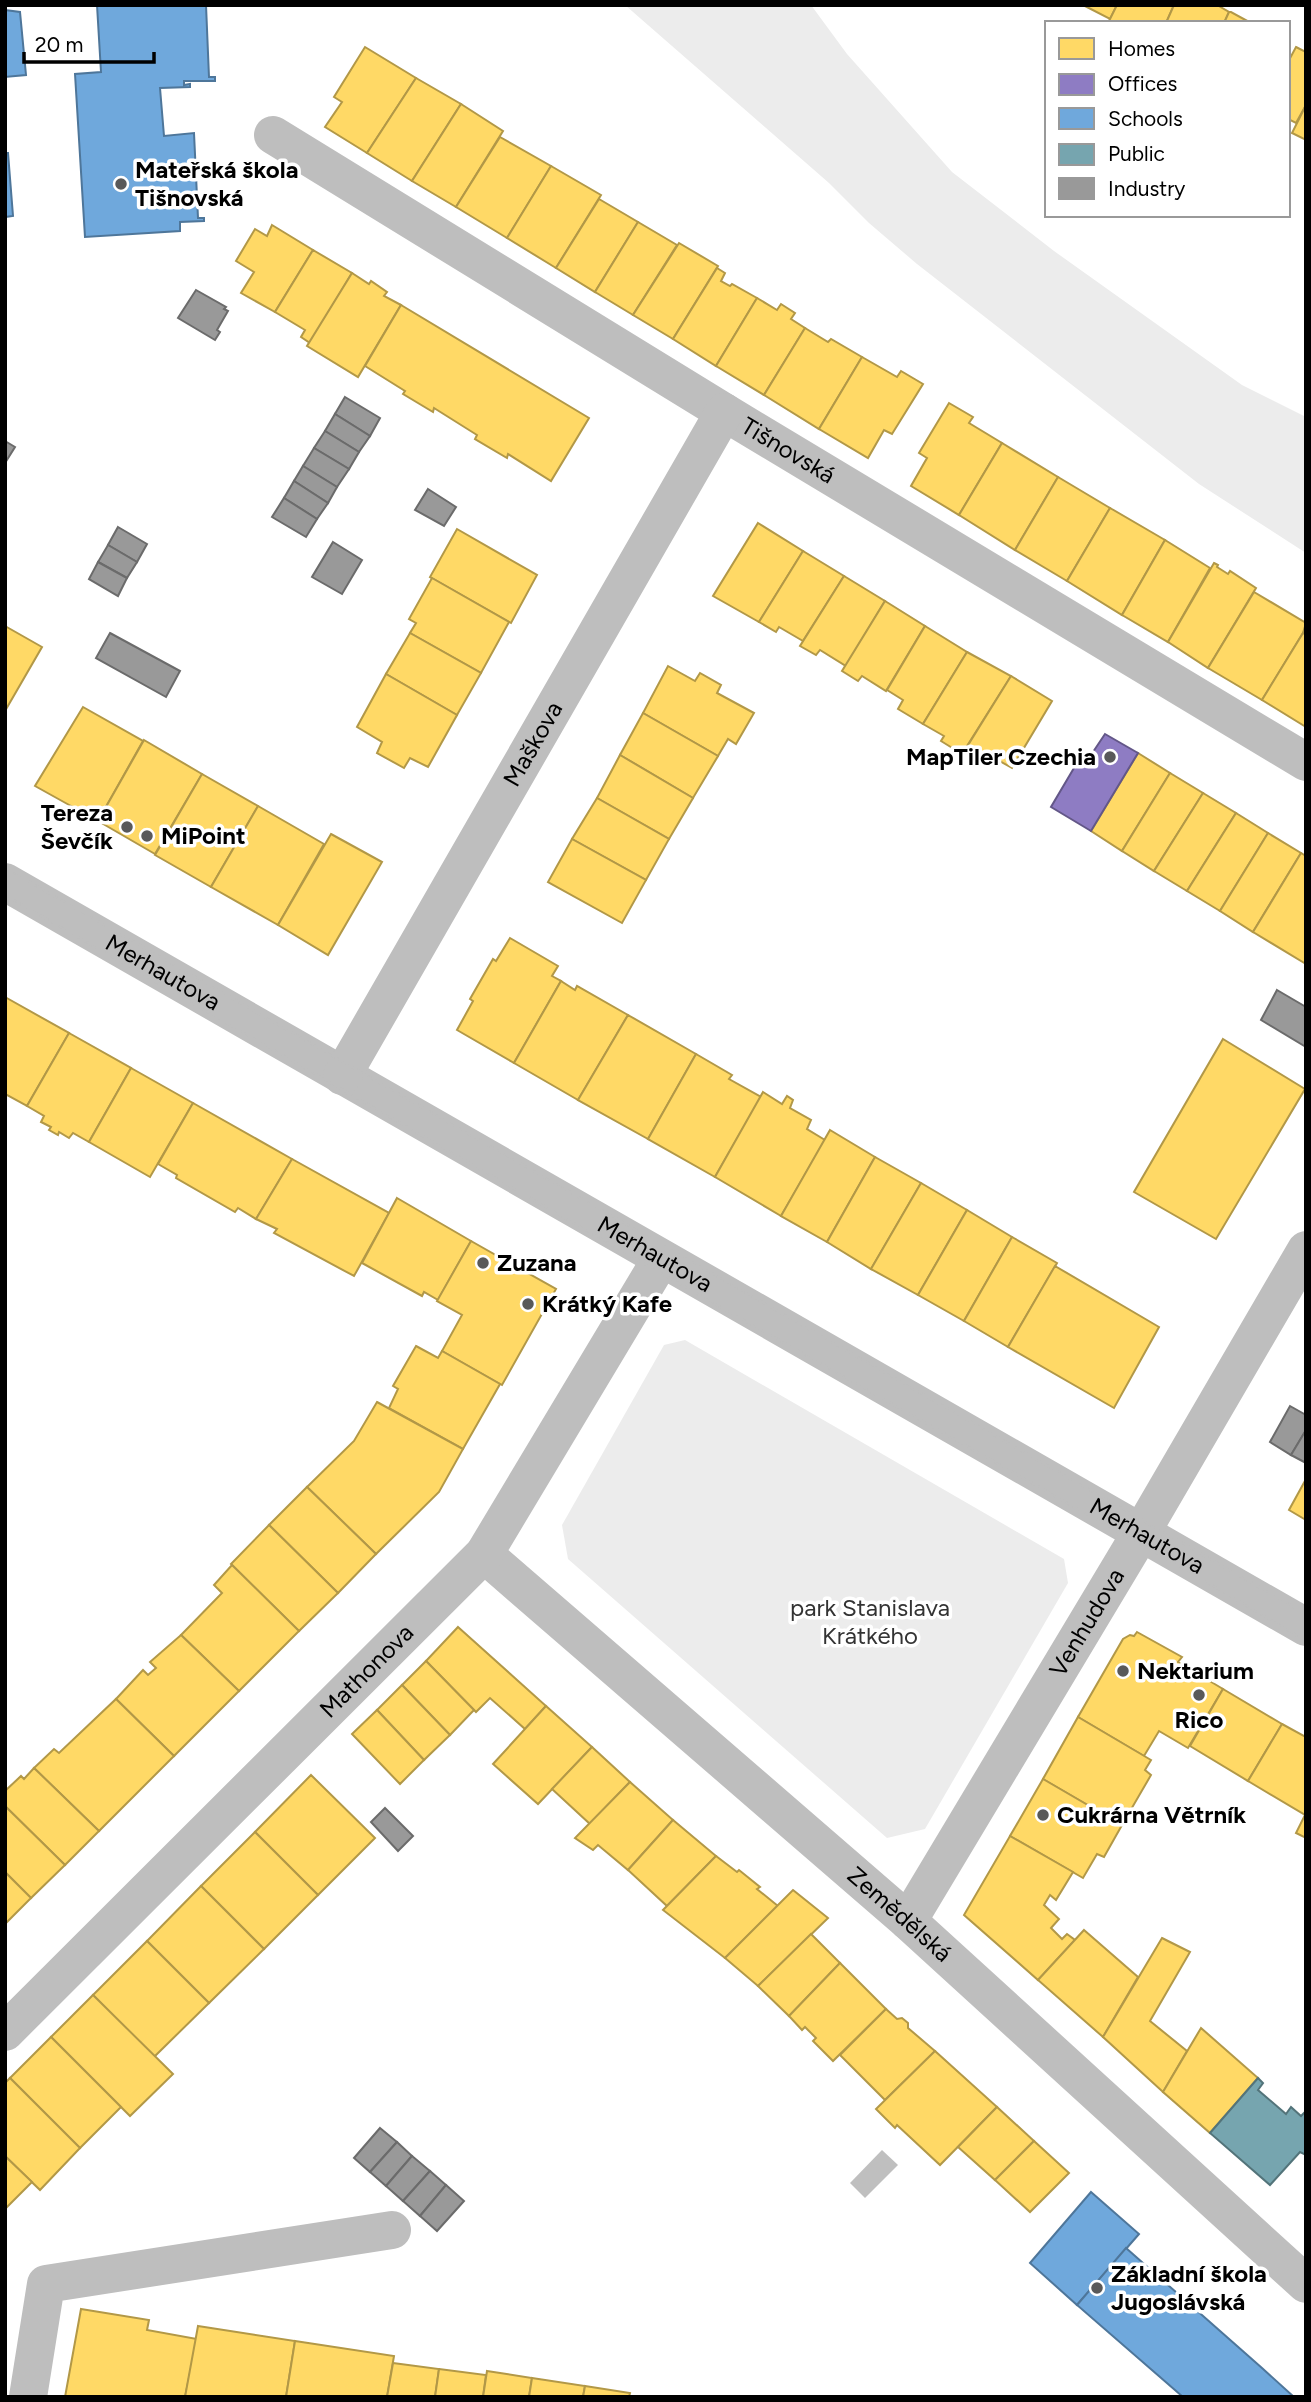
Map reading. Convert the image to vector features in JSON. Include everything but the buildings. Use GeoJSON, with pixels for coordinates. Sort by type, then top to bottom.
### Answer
{"type":"FeatureCollection","features":[{"type":"Feature","properties":{"kind":"street","name":"Tišnovská"},"geometry":{"type":"LineString","coordinates":[[273,135],[724,412],[1306,762]]}},
{"type":"Feature","properties":{"kind":"street","name":"Maškova"},"geometry":{"type":"LineString","coordinates":[[342,1076],[724,412]]}},
{"type":"Feature","properties":{"kind":"street","name":"Merhautova"},"geometry":{"type":"LineString","coordinates":[[5,882],[1306,1627]]}},
{"type":"Feature","properties":{"kind":"street","name":"Venhudova"},"geometry":{"type":"LineString","coordinates":[[908,1921],[1142,1531],[1306,1250]]}},
{"type":"Feature","properties":{"kind":"street","name":"Mathonova"},"geometry":{"type":"LineString","coordinates":[[5,2032],[484,1554],[661,1259]]}},
{"type":"Feature","properties":{"kind":"street","name":"Zemědělská"},"geometry":{"type":"LineString","coordinates":[[484,1554],[908,1921],[1306,2284]]}},
{"type":"Feature","properties":{"kind":"street"},"geometry":{"type":"LineString","coordinates":[[28,2397],[46,2284],[392,2231]]}},
{"type":"Feature","properties":{"kind":"green space"},"geometry":{"type":"Polygon","coordinates":[[[625,5],[811,5],[847,54],[952,172],[1054,251],[1242,385],[1306,417],[1306,553],[1199,484],[917,264],[869,223],[829,183],[625,5]]]}},
{"type":"Feature","properties":{"kind":"green space","name":"park Stanislava Krátkého"},"geometry":{"type":"Polygon","coordinates":[[[685,1340],[1064,1559],[1068,1583],[925,1829],[887,1838],[568,1559],[562,1525],[664,1345],[685,1340]]]}},
{"type":"Feature","properties":{"kind":"shaded area"},"geometry":{"type":"Polygon","coordinates":[[[882,2150],[898,2165],[865,2198],[850,2183],[882,2150]]]}},
{"type":"Feature","properties":{"kind":"tram line"},"geometry":{"type":"LineString","coordinates":[[5,868],[1306,1614]]}},
{"type":"Feature","properties":{"kind":"tram line"},"geometry":{"type":"LineString","coordinates":[[5,895],[1306,1641]]}},
{"type":"Feature","properties":{"kind":"place","name":"Mateřská škola Tišnovská"},"geometry":{"type":"Point","coordinates":[121,184]}},
{"type":"Feature","properties":{"kind":"place","name":"MapTiler Czechia"},"geometry":{"type":"Point","coordinates":[1110,757]}},
{"type":"Feature","properties":{"kind":"place","name":"Tereza Ševčík"},"geometry":{"type":"Point","coordinates":[127,827]}},
{"type":"Feature","properties":{"kind":"place","name":"MiPoint"},"geometry":{"type":"Point","coordinates":[147,836]}},
{"type":"Feature","properties":{"kind":"place","name":"Zuzana"},"geometry":{"type":"Point","coordinates":[483,1263]}},
{"type":"Feature","properties":{"kind":"place","name":"Krátký Kafe"},"geometry":{"type":"Point","coordinates":[528,1304]}},
{"type":"Feature","properties":{"kind":"place","name":"Nektarium"},"geometry":{"type":"Point","coordinates":[1123,1671]}},
{"type":"Feature","properties":{"kind":"place","name":"Rico"},"geometry":{"type":"Point","coordinates":[1199,1695]}},
{"type":"Feature","properties":{"kind":"place","name":"Cukrárna Větrník"},"geometry":{"type":"Point","coordinates":[1043,1815]}},
{"type":"Feature","properties":{"kind":"place","name":"Základní škola Jugoslávská"},"geometry":{"type":"Point","coordinates":[1097,2288]}}]}
